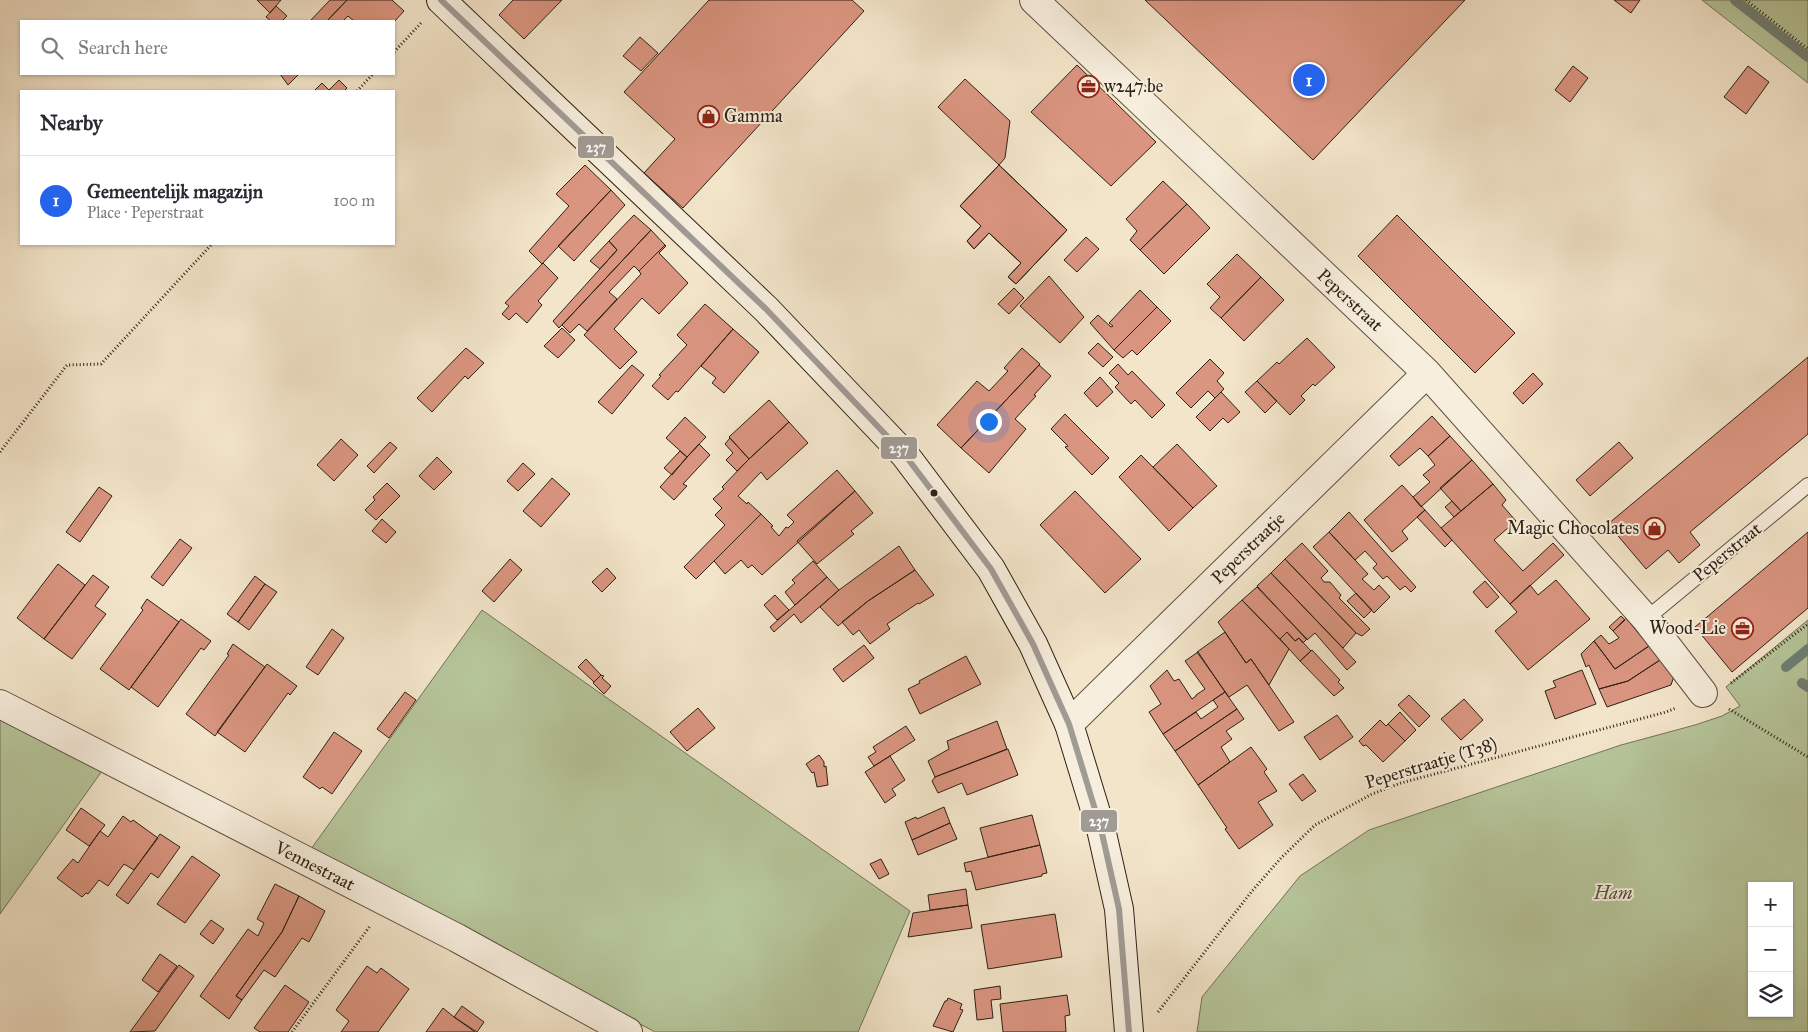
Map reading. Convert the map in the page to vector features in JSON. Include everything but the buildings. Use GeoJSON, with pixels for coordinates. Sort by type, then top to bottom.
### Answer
{"type":"FeatureCollection","features":[{"type":"Feature","properties":{"kind":"street"},"geometry":{"type":"LineString","coordinates":[[441,0],[766,309],[905,455],[991,569],[1033,644],[1069,724],[1101,829],[1119,909],[1129,1032]]}},
{"type":"Feature","properties":{"kind":"street","name":"Peperstraat"},"geometry":{"type":"LineString","coordinates":[[1034,0],[1427,373],[1646,619],[1703,693]]}},
{"type":"Feature","properties":{"kind":"street","name":"Peperstraatje"},"geometry":{"type":"LineString","coordinates":[[1069,724],[1427,373]]}},
{"type":"Feature","properties":{"kind":"street","name":"Vennestraat"},"geometry":{"type":"LineString","coordinates":[[0,704],[457,938],[628,1032]]}},
{"type":"Feature","properties":{"kind":"lane","name":"Peperstraat"},"geometry":{"type":"LineString","coordinates":[[1646,619],[1808,485]]}},
{"type":"Feature","properties":{"kind":"path"},"geometry":{"type":"LineString","coordinates":[[395,51],[441,0]]}},
{"type":"Feature","properties":{"kind":"path"},"geometry":{"type":"LineString","coordinates":[[1746,0],[1808,49]]}},
{"type":"Feature","properties":{"kind":"path"},"geometry":{"type":"LineString","coordinates":[[358,90],[372,75]]}},
{"type":"Feature","properties":{"kind":"path"},"geometry":{"type":"LineString","coordinates":[[0,452],[67,365],[101,364],[211,245]]}},
{"type":"Feature","properties":{"kind":"path","name":"Peperstraatje (T38)"},"geometry":{"type":"LineString","coordinates":[[1154,1016],[1252,891],[1315,825],[1372,794],[1401,783],[1666,712],[1688,703],[1703,693],[1726,687],[1808,624]]}},
{"type":"Feature","properties":{"kind":"path"},"geometry":{"type":"LineString","coordinates":[[1703,693],[1808,757]]}},
{"type":"Feature","properties":{"kind":"path"},"geometry":{"type":"LineString","coordinates":[[292,1032],[386,903]]}},
{"type":"Feature","properties":{"kind":"green space"},"geometry":{"type":"Polygon","coordinates":[[[1702,0],[1808,0],[1808,83],[1702,0]]]}},
{"type":"Feature","properties":{"kind":"green space"},"geometry":{"type":"Polygon","coordinates":[[[482,610],[910,911],[858,1032],[655,1032],[311,849],[482,610]]]}},
{"type":"Feature","properties":{"kind":"green space","name":"Ham"},"geometry":{"type":"Polygon","coordinates":[[[1808,620],[1808,1032],[1197,1032],[1202,997],[1300,876],[1369,830],[1621,745],[1722,716],[1740,706],[1726,687],[1808,620]]]}},
{"type":"Feature","properties":{"kind":"green space"},"geometry":{"type":"Polygon","coordinates":[[[0,720],[102,771],[0,914],[0,720]]]}},
{"type":"Feature","properties":{"kind":"waterway"},"geometry":{"type":"LineString","coordinates":[[1735,0],[1808,57]]}},
{"type":"Feature","properties":{"kind":"waterway"},"geometry":{"type":"LineString","coordinates":[[1786,667],[1808,649]]}},
{"type":"Feature","properties":{"kind":"waterway"},"geometry":{"type":"LineString","coordinates":[[1802,683],[1808,687]]}},
{"type":"Feature","properties":{"kind":"transit line","name":"237"},"geometry":{"type":"LineString","coordinates":[[441,0],[766,309],[905,455],[991,569],[1033,644],[1069,724],[1101,829],[1119,909],[1129,1032]]}},
{"type":"Feature","properties":{"kind":"place","name":"Gemeentelijk magazijn"},"geometry":{"type":"Point","coordinates":[1309,80]}},
{"type":"Feature","properties":{"kind":"place","name":"w247.be"},"geometry":{"type":"Point","coordinates":[1088,86]}},
{"type":"Feature","properties":{"kind":"place","name":"Gamma"},"geometry":{"type":"Point","coordinates":[708,116]}},
{"type":"Feature","properties":{"kind":"place","name":"Magic Chocolates"},"geometry":{"type":"Point","coordinates":[1655,528]}},
{"type":"Feature","properties":{"kind":"place","name":"Wood-Lie"},"geometry":{"type":"Point","coordinates":[1742,628]}}]}
